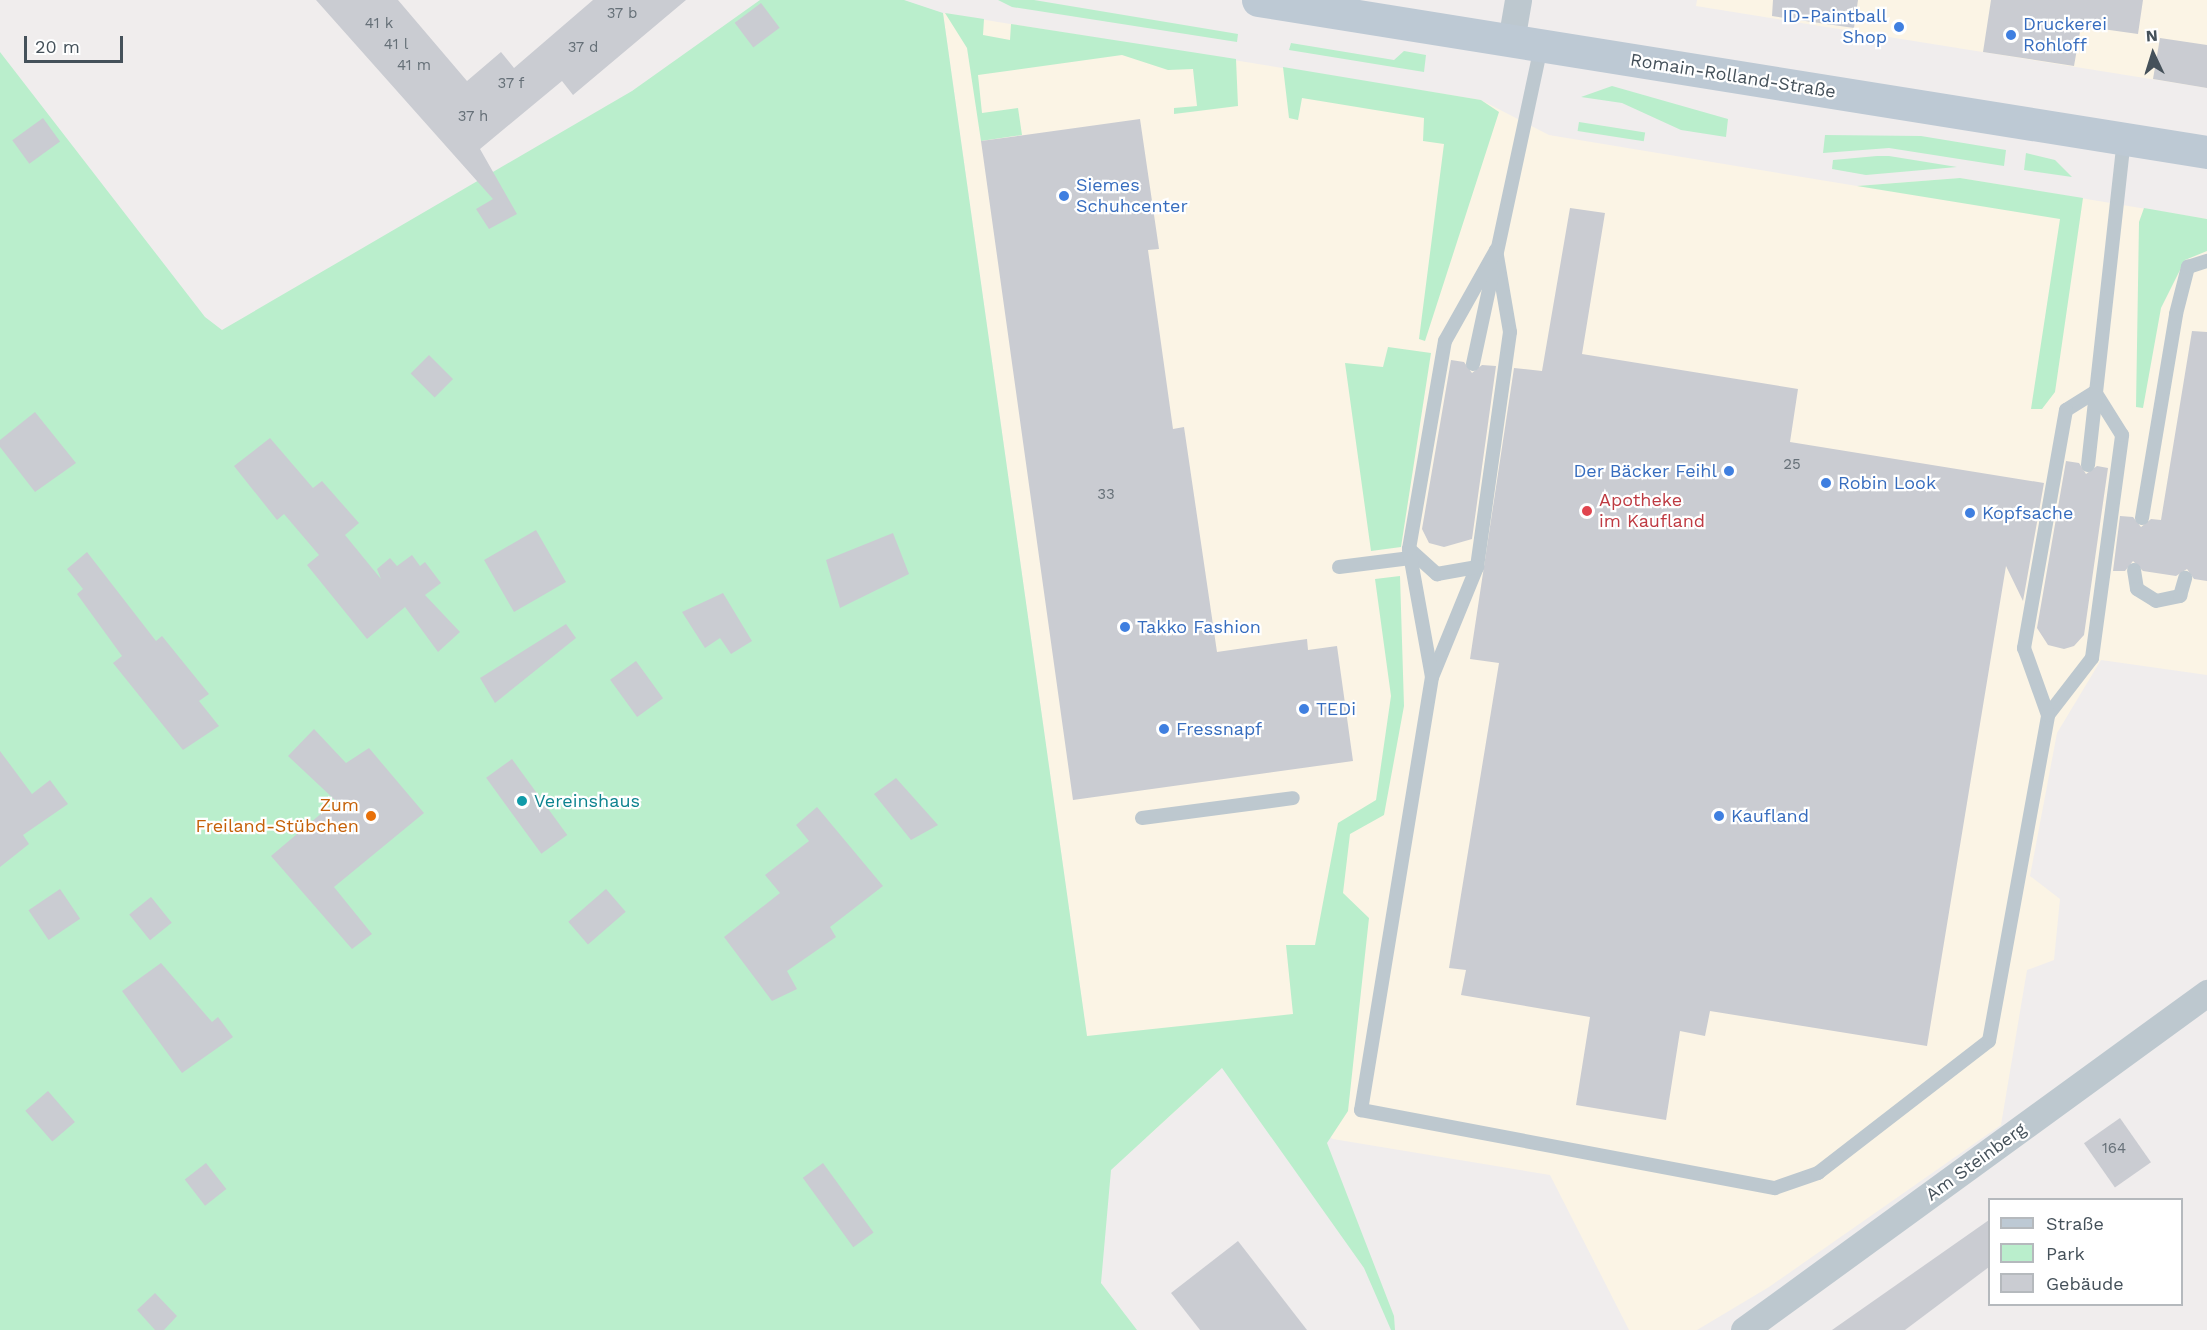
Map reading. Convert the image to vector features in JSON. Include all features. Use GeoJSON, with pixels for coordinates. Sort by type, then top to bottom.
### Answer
{"type":"FeatureCollection","features":[{"type":"Feature","properties":{"kind":"main road","name":"Romain-Rolland-Straße"},"geometry":{"type":"LineString","coordinates":[[1258,0],[2207,152]]}},
{"type":"Feature","properties":{"kind":"street"},"geometry":{"type":"LineString","coordinates":[[1518,0],[1526,43]]}},
{"type":"Feature","properties":{"kind":"street","name":"Am Steinberg"},"geometry":{"type":"LineString","coordinates":[[1744,1330],[2207,993]]}},
{"type":"Feature","properties":{"kind":"lane"},"geometry":{"type":"LineString","coordinates":[[1473,364],[1496,250],[1526,43]]}},
{"type":"Feature","properties":{"kind":"lane"},"geometry":{"type":"LineString","coordinates":[[2088,465],[2124,139]]}},
{"type":"Feature","properties":{"kind":"lane"},"geometry":{"type":"LineString","coordinates":[[1432,677],[1409,554],[1445,341],[1496,250]]}},
{"type":"Feature","properties":{"kind":"lane"},"geometry":{"type":"LineString","coordinates":[[1496,250],[1510,332],[1477,567],[1432,677],[1361,1110],[1764,1188],[1818,1173],[1989,1041],[2048,715],[2092,658],[2122,464],[2122,435],[2095,392]]}},
{"type":"Feature","properties":{"kind":"lane"},"geometry":{"type":"LineString","coordinates":[[2142,518],[2176,314],[2188,267],[2207,261]]}},
{"type":"Feature","properties":{"kind":"lane"},"geometry":{"type":"LineString","coordinates":[[2048,715],[2024,648],[2066,410],[2095,392]]}},
{"type":"Feature","properties":{"kind":"lane"},"geometry":{"type":"LineString","coordinates":[[1339,567],[1409,554],[1437,574],[1477,567]]}},
{"type":"Feature","properties":{"kind":"lane"},"geometry":{"type":"LineString","coordinates":[[2134,570],[2137,589],[2156,601],[2180,596],[2185,578]]}},
{"type":"Feature","properties":{"kind":"lane"},"geometry":{"type":"LineString","coordinates":[[1142,818],[1293,798]]}},
{"type":"Feature","properties":{"kind":"shaded area"},"geometry":{"type":"Polygon","coordinates":[[[1697,0],[2207,0],[2207,88],[1696,6],[1697,0]]]}},
{"type":"Feature","properties":{"kind":"shaded area"},"geometry":{"type":"Polygon","coordinates":[[[943,13],[1481,100],[1549,135],[1857,186],[1960,178],[2207,219],[2207,675],[2101,660],[2057,733],[2030,876],[2060,899],[2054,960],[2027,970],[2001,1125],[1769,1287],[1697,1330],[1629,1330],[1550,1175],[1333,1139],[1223,1067],[1146,1138],[1087,1037],[943,13]]]}},
{"type":"Feature","properties":{"kind":"green space"},"geometry":{"type":"Polygon","coordinates":[[[760,0],[904,0],[943,13],[1087,1036],[1293,1014],[1286,945],[1315,945],[1338,823],[1376,800],[1391,696],[1375,579],[1400,576],[1404,706],[1384,815],[1350,834],[1343,893],[1369,918],[1348,1111],[1327,1143],[1394,1316],[1395,1330],[1391,1330],[1364,1268],[1222,1068],[1111,1170],[1101,1283],[1137,1330],[0,1330],[0,52],[205,317],[222,330],[632,91],[760,0]]]}},
{"type":"Feature","properties":{"kind":"green space"},"geometry":{"type":"Polygon","coordinates":[[[998,0],[1034,0],[1238,34],[1237,42],[1012,7],[998,0]]]}},
{"type":"Feature","properties":{"kind":"green space"},"geometry":{"type":"Polygon","coordinates":[[[945,13],[984,19],[983,35],[1010,40],[1011,24],[1236,59],[1238,106],[1174,114],[1174,108],[1197,106],[1193,69],[1168,70],[1122,55],[978,75],[982,113],[1018,108],[1022,135],[981,141],[967,48],[945,13]]]}},
{"type":"Feature","properties":{"kind":"green space"},"geometry":{"type":"Polygon","coordinates":[[[1291,43],[1394,60],[1404,51],[1426,55],[1424,72],[1289,50],[1291,43]]]}},
{"type":"Feature","properties":{"kind":"green space"},"geometry":{"type":"Polygon","coordinates":[[[1283,67],[1481,100],[1499,112],[1425,341],[1419,339],[1444,144],[1423,141],[1424,118],[1302,98],[1298,120],[1289,118],[1283,67]]]}},
{"type":"Feature","properties":{"kind":"green space"},"geometry":{"type":"Polygon","coordinates":[[[1612,86],[1728,119],[1726,137],[1681,130],[1622,103],[1581,97],[1612,86]]]}},
{"type":"Feature","properties":{"kind":"green space"},"geometry":{"type":"Polygon","coordinates":[[[1579,122],[1645,132],[1644,141],[1578,131],[1579,122]]]}},
{"type":"Feature","properties":{"kind":"green space"},"geometry":{"type":"Polygon","coordinates":[[[1825,135],[1921,136],[2006,150],[2004,166],[1889,148],[1823,153],[1825,135]]]}},
{"type":"Feature","properties":{"kind":"green space"},"geometry":{"type":"Polygon","coordinates":[[[2026,153],[2055,160],[2072,177],[2024,170],[2026,153]]]}},
{"type":"Feature","properties":{"kind":"green space"},"geometry":{"type":"Polygon","coordinates":[[[1877,156],[1957,167],[1866,175],[1832,169],[1833,160],[1877,156]]]}},
{"type":"Feature","properties":{"kind":"green space"},"geometry":{"type":"Polygon","coordinates":[[[1960,178],[2083,198],[2055,392],[2042,409],[2031,409],[2060,219],[1857,186],[1960,178]]]}},
{"type":"Feature","properties":{"kind":"green space"},"geometry":{"type":"Polygon","coordinates":[[[2144,208],[2207,219],[2207,251],[2185,260],[2161,308],[2143,408],[2136,407],[2139,222],[2144,208]]]}},
{"type":"Feature","properties":{"kind":"green space"},"geometry":{"type":"Polygon","coordinates":[[[1388,347],[1431,353],[1401,547],[1371,551],[1345,363],[1383,367],[1388,347]]]}},
{"type":"Feature","properties":{"kind":"building"},"geometry":{"type":"Polygon","coordinates":[[[316,0],[398,0],[467,81],[501,52],[514,68],[593,0],[686,0],[573,95],[562,81],[480,149],[517,214],[489,229],[476,209],[493,199],[316,0]]]}},
{"type":"Feature","properties":{"kind":"building"},"geometry":{"type":"Polygon","coordinates":[[[1773,0],[1858,0],[1854,28],[1772,16],[1773,0]]]}},
{"type":"Feature","properties":{"kind":"building"},"geometry":{"type":"Polygon","coordinates":[[[1991,0],[2143,0],[2138,34],[2081,26],[2074,66],[1983,52],[1991,0]]]}},
{"type":"Feature","properties":{"kind":"building"},"geometry":{"type":"Polygon","coordinates":[[[761,3],[780,28],[753,48],[735,23],[761,3]]]}},
{"type":"Feature","properties":{"kind":"building"},"geometry":{"type":"Polygon","coordinates":[[[2160,38],[2207,45],[2207,88],[2153,79],[2160,38]]]}},
{"type":"Feature","properties":{"kind":"building"},"geometry":{"type":"Polygon","coordinates":[[[43,118],[60,141],[29,164],[12,140],[43,118]]]}},
{"type":"Feature","properties":{"kind":"building"},"geometry":{"type":"Polygon","coordinates":[[[1140,119],[1159,249],[1148,250],[1173,429],[1184,427],[1217,652],[1307,639],[1308,650],[1337,646],[1353,761],[1073,800],[981,141],[1140,119]]]}},
{"type":"Feature","properties":{"kind":"building","name":"Kaufland"},"geometry":{"type":"Polygon","coordinates":[[[1570,208],[1605,213],[1582,354],[1798,389],[1790,442],[2044,483],[2023,601],[2006,566],[1927,1046],[1710,1011],[1705,1036],[1680,1031],[1666,1120],[1576,1105],[1590,1017],[1461,995],[1466,970],[1449,968],[1499,663],[1470,659],[1514,368],[1542,371],[1570,208]]]}},
{"type":"Feature","properties":{"kind":"building"},"geometry":{"type":"Polygon","coordinates":[[[2192,331],[2207,332],[2207,581],[2194,579],[2187,569],[2176,576],[2143,571],[2133,561],[2125,571],[2113,571],[2120,516],[2133,517],[2141,527],[2151,519],[2161,520],[2192,331]]]}},
{"type":"Feature","properties":{"kind":"building"},"geometry":{"type":"Polygon","coordinates":[[[429,355],[453,379],[435,397],[411,373],[429,355]]]}},
{"type":"Feature","properties":{"kind":"building"},"geometry":{"type":"Polygon","coordinates":[[[1451,360],[1464,362],[1472,373],[1482,365],[1496,366],[1472,539],[1444,547],[1429,543],[1422,529],[1451,360]]]}},
{"type":"Feature","properties":{"kind":"building"},"geometry":{"type":"Polygon","coordinates":[[[35,412],[76,463],[35,492],[0,447],[0,440],[35,412]]]}},
{"type":"Feature","properties":{"kind":"building"},"geometry":{"type":"Polygon","coordinates":[[[270,438],[313,488],[322,481],[359,523],[345,535],[381,579],[377,569],[390,558],[397,566],[412,555],[420,566],[425,562],[441,583],[425,595],[460,632],[438,652],[405,607],[367,639],[307,565],[319,555],[284,514],[277,520],[234,466],[270,438]]]}},
{"type":"Feature","properties":{"kind":"building"},"geometry":{"type":"Polygon","coordinates":[[[2066,461],[2079,463],[2086,474],[2097,466],[2108,468],[2084,635],[2074,646],[2064,649],[2048,645],[2037,628],[2066,461]]]}},
{"type":"Feature","properties":{"kind":"building"},"geometry":{"type":"Polygon","coordinates":[[[536,530],[566,582],[514,612],[484,560],[536,530]]]}},
{"type":"Feature","properties":{"kind":"building"},"geometry":{"type":"Polygon","coordinates":[[[893,533],[909,574],[840,608],[826,560],[893,533]]]}},
{"type":"Feature","properties":{"kind":"building"},"geometry":{"type":"Polygon","coordinates":[[[87,552],[156,641],[162,636],[209,694],[199,701],[219,726],[183,750],[113,663],[122,656],[77,594],[83,589],[67,569],[87,552]]]}},
{"type":"Feature","properties":{"kind":"building"},"geometry":{"type":"Polygon","coordinates":[[[723,593],[752,641],[731,654],[720,638],[705,648],[682,612],[723,593]]]}},
{"type":"Feature","properties":{"kind":"building"},"geometry":{"type":"Polygon","coordinates":[[[566,624],[576,638],[495,703],[480,678],[566,624]]]}},
{"type":"Feature","properties":{"kind":"building"},"geometry":{"type":"Polygon","coordinates":[[[636,661],[663,698],[637,717],[610,680],[636,661]]]}},
{"type":"Feature","properties":{"kind":"building"},"geometry":{"type":"Polygon","coordinates":[[[314,729],[346,763],[369,748],[424,813],[334,887],[372,934],[352,949],[271,856],[336,801],[288,756],[314,729]]]}},
{"type":"Feature","properties":{"kind":"building"},"geometry":{"type":"Polygon","coordinates":[[[0,751],[32,794],[50,780],[68,804],[23,835],[29,844],[0,867],[0,751]]]}},
{"type":"Feature","properties":{"kind":"building","name":"Vereinshaus"},"geometry":{"type":"Polygon","coordinates":[[[512,759],[567,835],[541,854],[486,778],[512,759]]]}},
{"type":"Feature","properties":{"kind":"building"},"geometry":{"type":"Polygon","coordinates":[[[896,778],[938,825],[911,840],[874,794],[896,778]]]}},
{"type":"Feature","properties":{"kind":"building"},"geometry":{"type":"Polygon","coordinates":[[[817,807],[883,886],[830,927],[836,937],[787,971],[797,989],[772,1001],[724,937],[780,893],[765,875],[809,841],[796,825],[817,807]]]}},
{"type":"Feature","properties":{"kind":"building"},"geometry":{"type":"Polygon","coordinates":[[[60,889],[80,919],[49,940],[28,910],[60,889]]]}},
{"type":"Feature","properties":{"kind":"building"},"geometry":{"type":"Polygon","coordinates":[[[606,889],[626,912],[588,944],[568,922],[606,889]]]}},
{"type":"Feature","properties":{"kind":"building"},"geometry":{"type":"Polygon","coordinates":[[[151,897],[172,923],[150,940],[129,915],[151,897]]]}},
{"type":"Feature","properties":{"kind":"building"},"geometry":{"type":"Polygon","coordinates":[[[161,963],[212,1022],[218,1017],[233,1037],[182,1073],[122,991],[161,963]]]}},
{"type":"Feature","properties":{"kind":"building"},"geometry":{"type":"Polygon","coordinates":[[[48,1091],[75,1122],[52,1142],[25,1111],[48,1091]]]}},
{"type":"Feature","properties":{"kind":"building"},"geometry":{"type":"Polygon","coordinates":[[[2120,1118],[2151,1162],[2115,1187],[2084,1143],[2120,1118]]]}},
{"type":"Feature","properties":{"kind":"building"},"geometry":{"type":"Polygon","coordinates":[[[206,1163],[226,1189],[205,1206],[185,1180],[206,1163]]]}},
{"type":"Feature","properties":{"kind":"building"},"geometry":{"type":"Polygon","coordinates":[[[823,1163],[874,1233],[853,1247],[803,1178],[823,1163]]]}},
{"type":"Feature","properties":{"kind":"building"},"geometry":{"type":"Polygon","coordinates":[[[1988,1221],[1988,1268],[1905,1330],[1832,1330],[1988,1221]]]}},
{"type":"Feature","properties":{"kind":"building"},"geometry":{"type":"Polygon","coordinates":[[[1238,1241],[1307,1330],[1200,1330],[1171,1293],[1238,1241]]]}},
{"type":"Feature","properties":{"kind":"building"},"geometry":{"type":"Polygon","coordinates":[[[155,1293],[177,1316],[164,1330],[155,1330],[137,1310],[155,1293]]]}},
{"type":"Feature","properties":{"kind":"place","name":"ID-Paintball Shop"},"geometry":{"type":"Point","coordinates":[1899,27]}},
{"type":"Feature","properties":{"kind":"place","name":"Druckerei Rohloff"},"geometry":{"type":"Point","coordinates":[2011,35]}},
{"type":"Feature","properties":{"kind":"place","name":"Siemes Schuhcenter"},"geometry":{"type":"Point","coordinates":[1064,196]}},
{"type":"Feature","properties":{"kind":"place","name":"Der Bäcker Feihl"},"geometry":{"type":"Point","coordinates":[1729,471]}},
{"type":"Feature","properties":{"kind":"place","name":"Robin Look"},"geometry":{"type":"Point","coordinates":[1826,483]}},
{"type":"Feature","properties":{"kind":"place","name":"Apotheke im Kaufland"},"geometry":{"type":"Point","coordinates":[1587,511]}},
{"type":"Feature","properties":{"kind":"place","name":"Kopfsache"},"geometry":{"type":"Point","coordinates":[1970,513]}},
{"type":"Feature","properties":{"kind":"place","name":"Takko Fashion"},"geometry":{"type":"Point","coordinates":[1125,627]}},
{"type":"Feature","properties":{"kind":"place","name":"TEDi"},"geometry":{"type":"Point","coordinates":[1304,709]}},
{"type":"Feature","properties":{"kind":"place","name":"Fressnapf"},"geometry":{"type":"Point","coordinates":[1164,729]}},
{"type":"Feature","properties":{"kind":"place","name":"Vereinshaus"},"geometry":{"type":"Point","coordinates":[522,801]}},
{"type":"Feature","properties":{"kind":"place","name":"Zum Freiland-Stübchen"},"geometry":{"type":"Point","coordinates":[371,816]}},
{"type":"Feature","properties":{"kind":"place","name":"Kaufland"},"geometry":{"type":"Point","coordinates":[1719,816]}}]}
